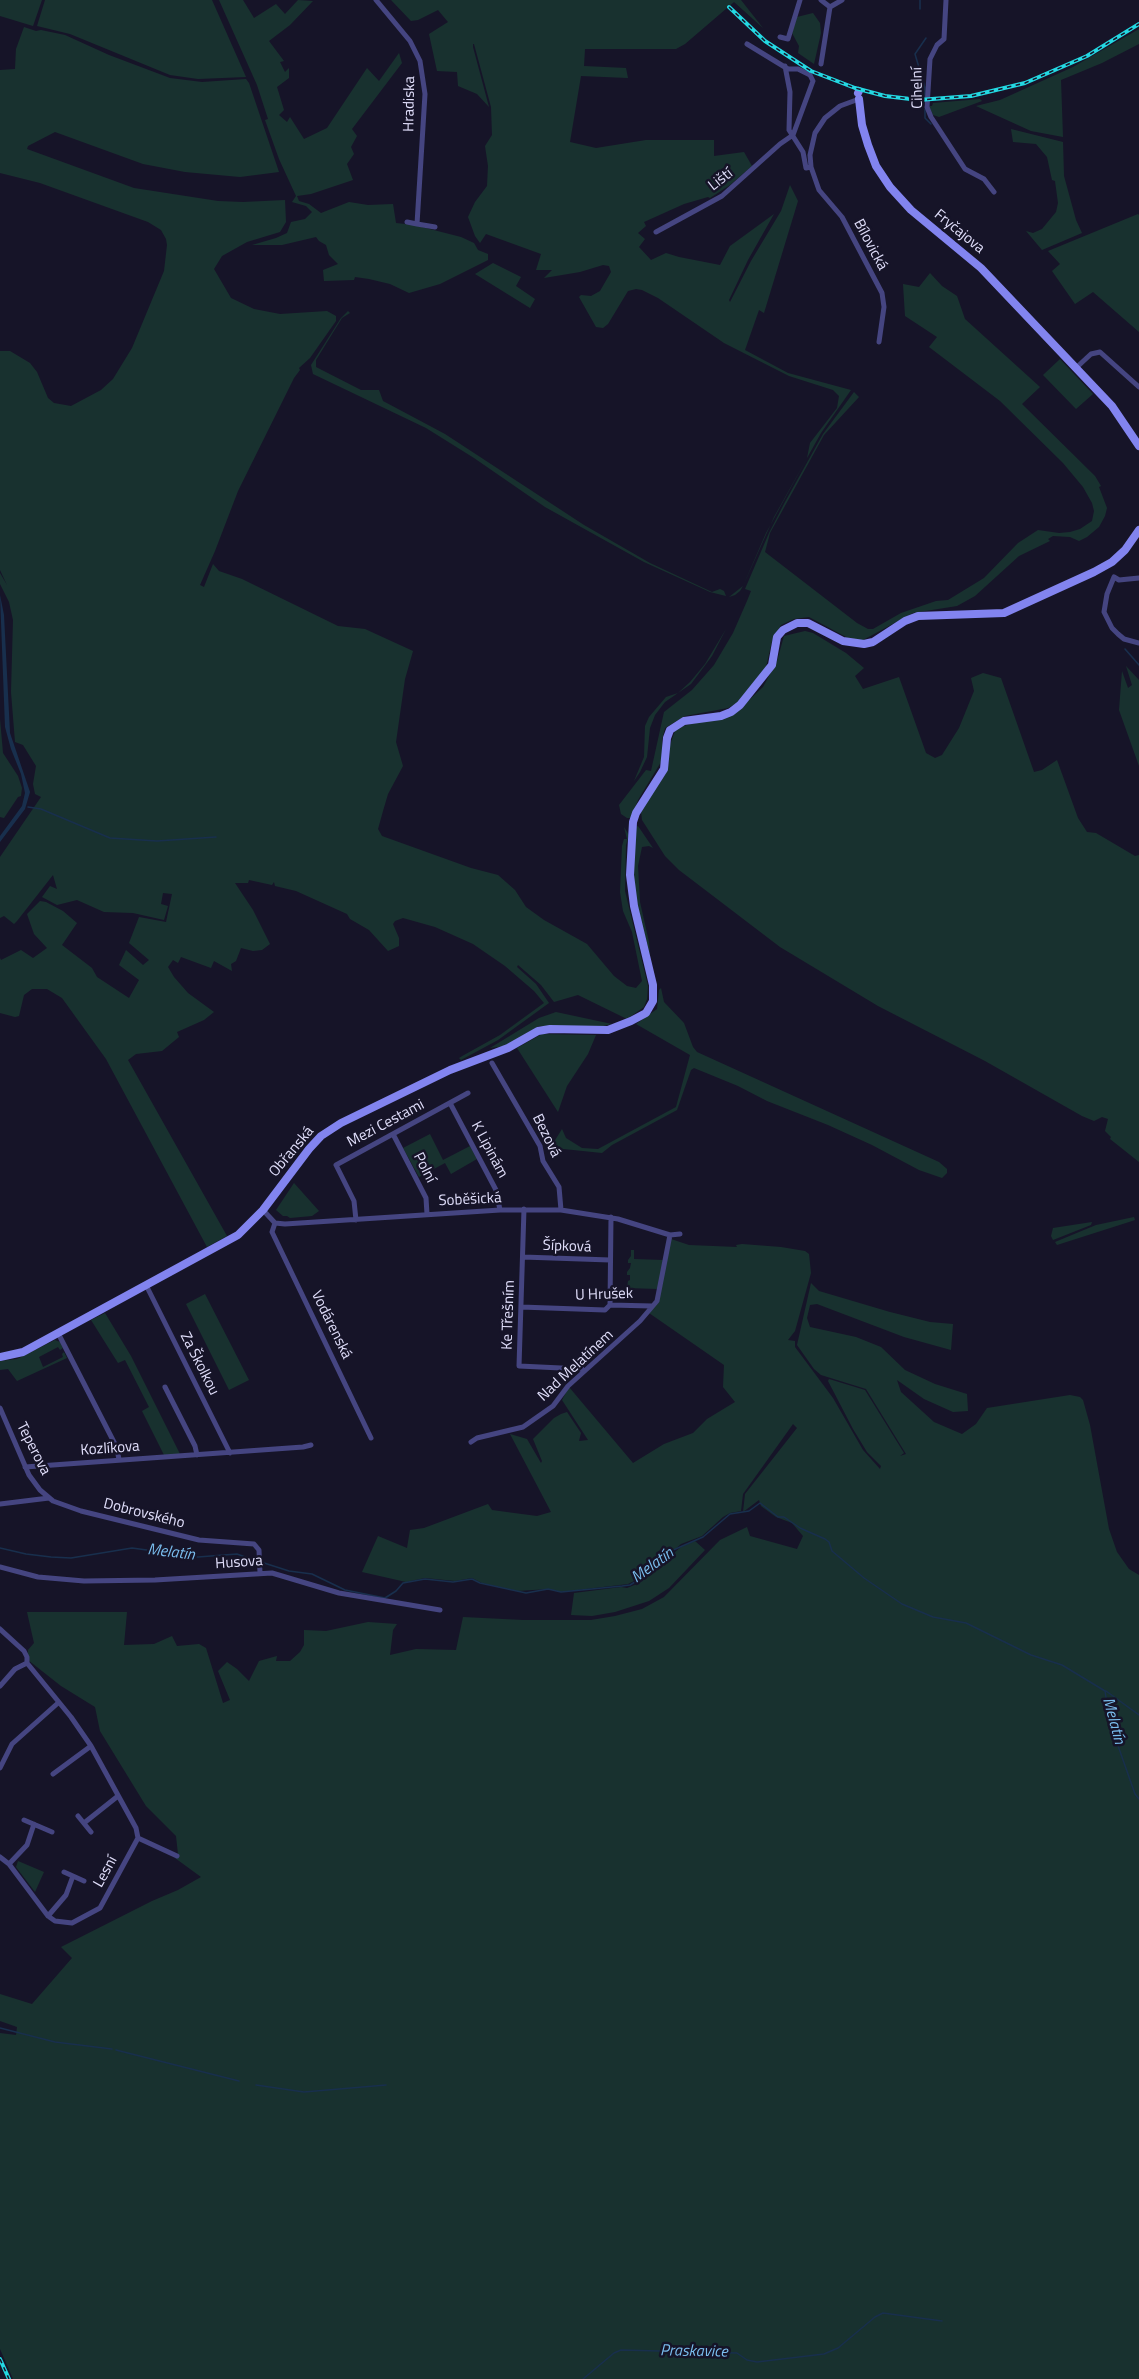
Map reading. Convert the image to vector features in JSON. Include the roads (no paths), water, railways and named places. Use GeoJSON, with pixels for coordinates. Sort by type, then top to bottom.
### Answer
{"type":"FeatureCollection","features":[{"type":"Feature","properties":{"kind":"main road","name":"Fryčajova"},"geometry":{"type":"LineString","coordinates":[[859,94],[862,125],[870,151],[890,188],[911,210],[981,268],[1112,406],[1139,446]]}},
{"type":"Feature","properties":{"kind":"main road"},"geometry":{"type":"LineString","coordinates":[[1112,562],[1125,550],[1139,530]]}},
{"type":"Feature","properties":{"kind":"main road","name":"Obřanská"},"geometry":{"type":"LineString","coordinates":[[0,1357],[20,1354],[238,1235],[263,1210],[317,1140],[351,1118],[443,1074],[508,1048],[538,1031],[553,1029],[604,1031],[631,1022],[648,1010],[653,992],[631,887],[633,822],[639,806],[664,769],[670,730],[684,721],[721,716],[740,705],[772,665],[777,638],[783,630],[796,623],[816,626],[843,641],[864,644],[873,642],[905,621],[918,616],[1004,613],[1112,562]]}},
{"type":"Feature","properties":{"kind":"street","name":"Hradiska"},"geometry":{"type":"LineString","coordinates":[[376,0],[411,41],[422,68],[425,94],[417,224]]}},
{"type":"Feature","properties":{"kind":"street"},"geometry":{"type":"LineString","coordinates":[[780,37],[788,39],[800,0]]}},
{"type":"Feature","properties":{"kind":"street"},"geometry":{"type":"LineString","coordinates":[[821,0],[830,7]]}},
{"type":"Feature","properties":{"kind":"street"},"geometry":{"type":"LineString","coordinates":[[830,7],[842,0]]}},
{"type":"Feature","properties":{"kind":"street","name":"Cihelní"},"geometry":{"type":"LineString","coordinates":[[946,0],[944,39],[937,45],[930,59],[927,107],[931,117],[965,169],[984,179],[994,192]]}},
{"type":"Feature","properties":{"kind":"street"},"geometry":{"type":"LineString","coordinates":[[829,65],[822,62],[830,7]]}},
{"type":"Feature","properties":{"kind":"street"},"geometry":{"type":"LineString","coordinates":[[747,44],[785,66],[810,75],[813,81],[793,135]]}},
{"type":"Feature","properties":{"kind":"street"},"geometry":{"type":"LineString","coordinates":[[785,66],[790,103],[789,130],[793,135]]}},
{"type":"Feature","properties":{"kind":"street","name":"Bílovická"},"geometry":{"type":"LineString","coordinates":[[859,94],[832,111],[820,125],[811,144],[812,167],[819,190],[842,217],[882,293],[884,307],[879,342]]}},
{"type":"Feature","properties":{"kind":"street","name":"Bílovická"},"geometry":{"type":"LineString","coordinates":[[793,135],[802,152],[806,168],[812,167]]}},
{"type":"Feature","properties":{"kind":"street","name":"Liští"},"geometry":{"type":"LineString","coordinates":[[656,232],[722,196],[793,135]]}},
{"type":"Feature","properties":{"kind":"street"},"geometry":{"type":"LineString","coordinates":[[407,222],[435,227]]}},
{"type":"Feature","properties":{"kind":"street"},"geometry":{"type":"LineString","coordinates":[[1077,368],[1091,354],[1100,352],[1139,387]]}},
{"type":"Feature","properties":{"kind":"street"},"geometry":{"type":"LineString","coordinates":[[1112,562],[1114,577],[1107,594],[1104,612],[1112,628],[1118,634],[1124,639],[1139,643]]}},
{"type":"Feature","properties":{"kind":"street"},"geometry":{"type":"LineString","coordinates":[[1114,577],[1119,580],[1139,578]]}},
{"type":"Feature","properties":{"kind":"street","name":"Bezová"},"geometry":{"type":"LineString","coordinates":[[492,1063],[540,1146],[543,1161],[560,1190],[561,1210]]}},
{"type":"Feature","properties":{"kind":"street"},"geometry":{"type":"LineString","coordinates":[[492,1081],[499,1077]]}},
{"type":"Feature","properties":{"kind":"street","name":"Mezi Cestami"},"geometry":{"type":"LineString","coordinates":[[357,1220],[354,1201],[336,1165],[468,1094]]}},
{"type":"Feature","properties":{"kind":"street","name":"K Lipinám"},"geometry":{"type":"LineString","coordinates":[[450,1103],[496,1190],[500,1210]]}},
{"type":"Feature","properties":{"kind":"street","name":"Polní"},"geometry":{"type":"LineString","coordinates":[[393,1134],[426,1198],[427,1214]]}},
{"type":"Feature","properties":{"kind":"street","name":"Ke Třešním"},"geometry":{"type":"LineString","coordinates":[[524,1209],[519,1366],[577,1371]]}},
{"type":"Feature","properties":{"kind":"street"},"geometry":{"type":"LineString","coordinates":[[263,1210],[275,1223]]}},
{"type":"Feature","properties":{"kind":"street","name":"Soběšická"},"geometry":{"type":"LineString","coordinates":[[275,1223],[293,1224],[500,1210],[561,1210],[611,1217],[670,1235],[680,1234]]}},
{"type":"Feature","properties":{"kind":"street"},"geometry":{"type":"LineString","coordinates":[[609,1305],[611,1217]]}},
{"type":"Feature","properties":{"kind":"street","name":"Vodárenská"},"geometry":{"type":"LineString","coordinates":[[275,1223],[272,1232],[371,1438]]}},
{"type":"Feature","properties":{"kind":"street","name":"Nad Melatínem"},"geometry":{"type":"LineString","coordinates":[[471,1442],[477,1438],[523,1426],[554,1406],[568,1386],[640,1321],[657,1301],[670,1235]]}},
{"type":"Feature","properties":{"kind":"street","name":"Šípková"},"geometry":{"type":"LineString","coordinates":[[523,1257],[610,1260]]}},
{"type":"Feature","properties":{"kind":"street","name":"Za Školkou"},"geometry":{"type":"LineString","coordinates":[[146,1286],[230,1453]]}},
{"type":"Feature","properties":{"kind":"street","name":"U Hrušek"},"geometry":{"type":"LineString","coordinates":[[521,1307],[605,1310],[609,1305],[652,1306]]}},
{"type":"Feature","properties":{"kind":"street"},"geometry":{"type":"LineString","coordinates":[[58,1333],[117,1448],[119,1460]]}},
{"type":"Feature","properties":{"kind":"street"},"geometry":{"type":"LineString","coordinates":[[165,1387],[195,1446],[197,1455]]}},
{"type":"Feature","properties":{"kind":"street","name":"Teperova"},"geometry":{"type":"LineString","coordinates":[[0,1408],[25,1467],[49,1498]]}},
{"type":"Feature","properties":{"kind":"street","name":"Kozlíkova"},"geometry":{"type":"LineString","coordinates":[[25,1467],[230,1453],[303,1447],[311,1444]]}},
{"type":"Feature","properties":{"kind":"street","name":"Dobrovského"},"geometry":{"type":"LineString","coordinates":[[0,1504],[49,1498],[81,1511],[199,1540],[254,1544],[259,1550],[260,1573]]}},
{"type":"Feature","properties":{"kind":"street","name":"Husova"},"geometry":{"type":"LineString","coordinates":[[0,1567],[38,1577],[84,1581],[156,1580],[272,1573],[339,1593],[440,1610]]}},
{"type":"Feature","properties":{"kind":"street"},"geometry":{"type":"LineString","coordinates":[[0,1629],[24,1651],[27,1662],[91,1746],[136,1828],[138,1838],[177,1856]]}},
{"type":"Feature","properties":{"kind":"street"},"geometry":{"type":"LineString","coordinates":[[0,1686],[15,1668],[27,1662]]}},
{"type":"Feature","properties":{"kind":"street"},"geometry":{"type":"LineString","coordinates":[[0,1768],[12,1744],[58,1703]]}},
{"type":"Feature","properties":{"kind":"street"},"geometry":{"type":"LineString","coordinates":[[53,1774],[91,1746]]}},
{"type":"Feature","properties":{"kind":"street"},"geometry":{"type":"LineString","coordinates":[[84,1823],[118,1796]]}},
{"type":"Feature","properties":{"kind":"street"},"geometry":{"type":"LineString","coordinates":[[78,1816],[91,1832]]}},
{"type":"Feature","properties":{"kind":"street"},"geometry":{"type":"LineString","coordinates":[[24,1820],[52,1832]]}},
{"type":"Feature","properties":{"kind":"street"},"geometry":{"type":"LineString","coordinates":[[9,1864],[27,1845],[34,1824]]}},
{"type":"Feature","properties":{"kind":"street","name":"Lesní"},"geometry":{"type":"LineString","coordinates":[[48,1916],[55,1921],[72,1923],[100,1908],[138,1838]]}},
{"type":"Feature","properties":{"kind":"street"},"geometry":{"type":"LineString","coordinates":[[0,1857],[9,1864],[48,1916],[66,1894],[74,1876]]}},
{"type":"Feature","properties":{"kind":"street"},"geometry":{"type":"LineString","coordinates":[[64,1872],[84,1881]]}},
{"type":"Feature","properties":{"kind":"water"},"geometry":{"type":"Polygon","coordinates":[[[0,595],[4,615],[10,733],[30,792],[25,809],[0,842],[0,836],[22,806],[25,793],[5,727],[0,595]]]}},
{"type":"Feature","properties":{"kind":"waterway"},"geometry":{"type":"LineString","coordinates":[[920,0],[920,9]]}},
{"type":"Feature","properties":{"kind":"waterway"},"geometry":{"type":"LineString","coordinates":[[925,98],[925,88],[915,54],[926,38]]}},
{"type":"Feature","properties":{"kind":"waterway"},"geometry":{"type":"LineString","coordinates":[[925,109],[925,118],[931,124]]}},
{"type":"Feature","properties":{"kind":"waterway"},"geometry":{"type":"LineString","coordinates":[[1125,649],[1139,665]]}},
{"type":"Feature","properties":{"kind":"waterway"},"geometry":{"type":"LineString","coordinates":[[28,807],[41,809],[110,838],[157,841],[216,837]]}},
{"type":"Feature","properties":{"kind":"waterway","name":"Melatín"},"geometry":{"type":"LineString","coordinates":[[261,1562],[289,1571],[312,1574],[345,1590],[385,1598],[403,1583],[425,1579],[453,1582],[472,1579],[480,1583],[526,1593],[548,1589],[561,1592],[622,1586],[630,1585],[640,1579],[664,1554],[703,1537],[730,1514],[749,1511],[760,1503],[778,1517],[784,1517],[800,1528],[825,1539],[829,1542],[832,1551],[864,1578],[902,1604],[933,1617],[966,1623],[1031,1655],[1062,1665],[1105,1691],[1110,1723],[1135,1794],[1139,1799]]}},
{"type":"Feature","properties":{"kind":"waterway","name":"Melatín"},"geometry":{"type":"LineString","coordinates":[[0,1548],[26,1554],[71,1558],[132,1548],[198,1557],[237,1554],[256,1561]]}},
{"type":"Feature","properties":{"kind":"waterway"},"geometry":{"type":"LineString","coordinates":[[1106,1691],[1139,1715]]}},
{"type":"Feature","properties":{"kind":"waterway"},"geometry":{"type":"LineString","coordinates":[[0,2028],[55,2042],[112,2049]]}},
{"type":"Feature","properties":{"kind":"waterway"},"geometry":{"type":"LineString","coordinates":[[116,2050],[239,2081]]}},
{"type":"Feature","properties":{"kind":"waterway"},"geometry":{"type":"LineString","coordinates":[[256,2085],[304,2092],[386,2085]]}},
{"type":"Feature","properties":{"kind":"waterway","name":"Praskavice"},"geometry":{"type":"LineString","coordinates":[[583,2379],[614,2353],[621,2350],[737,2353],[747,2360],[757,2362],[824,2354],[838,2348],[883,2313],[942,2321]]}},
{"type":"Feature","properties":{"kind":"railway"},"geometry":{"type":"LineString","coordinates":[[729,7],[765,41],[811,71],[855,88],[885,96],[919,100],[971,96],[1025,83],[1087,56],[1139,24]]}},
{"type":"Feature","properties":{"kind":"railway"},"geometry":{"type":"LineString","coordinates":[[0,2359],[9,2379]]}}]}
